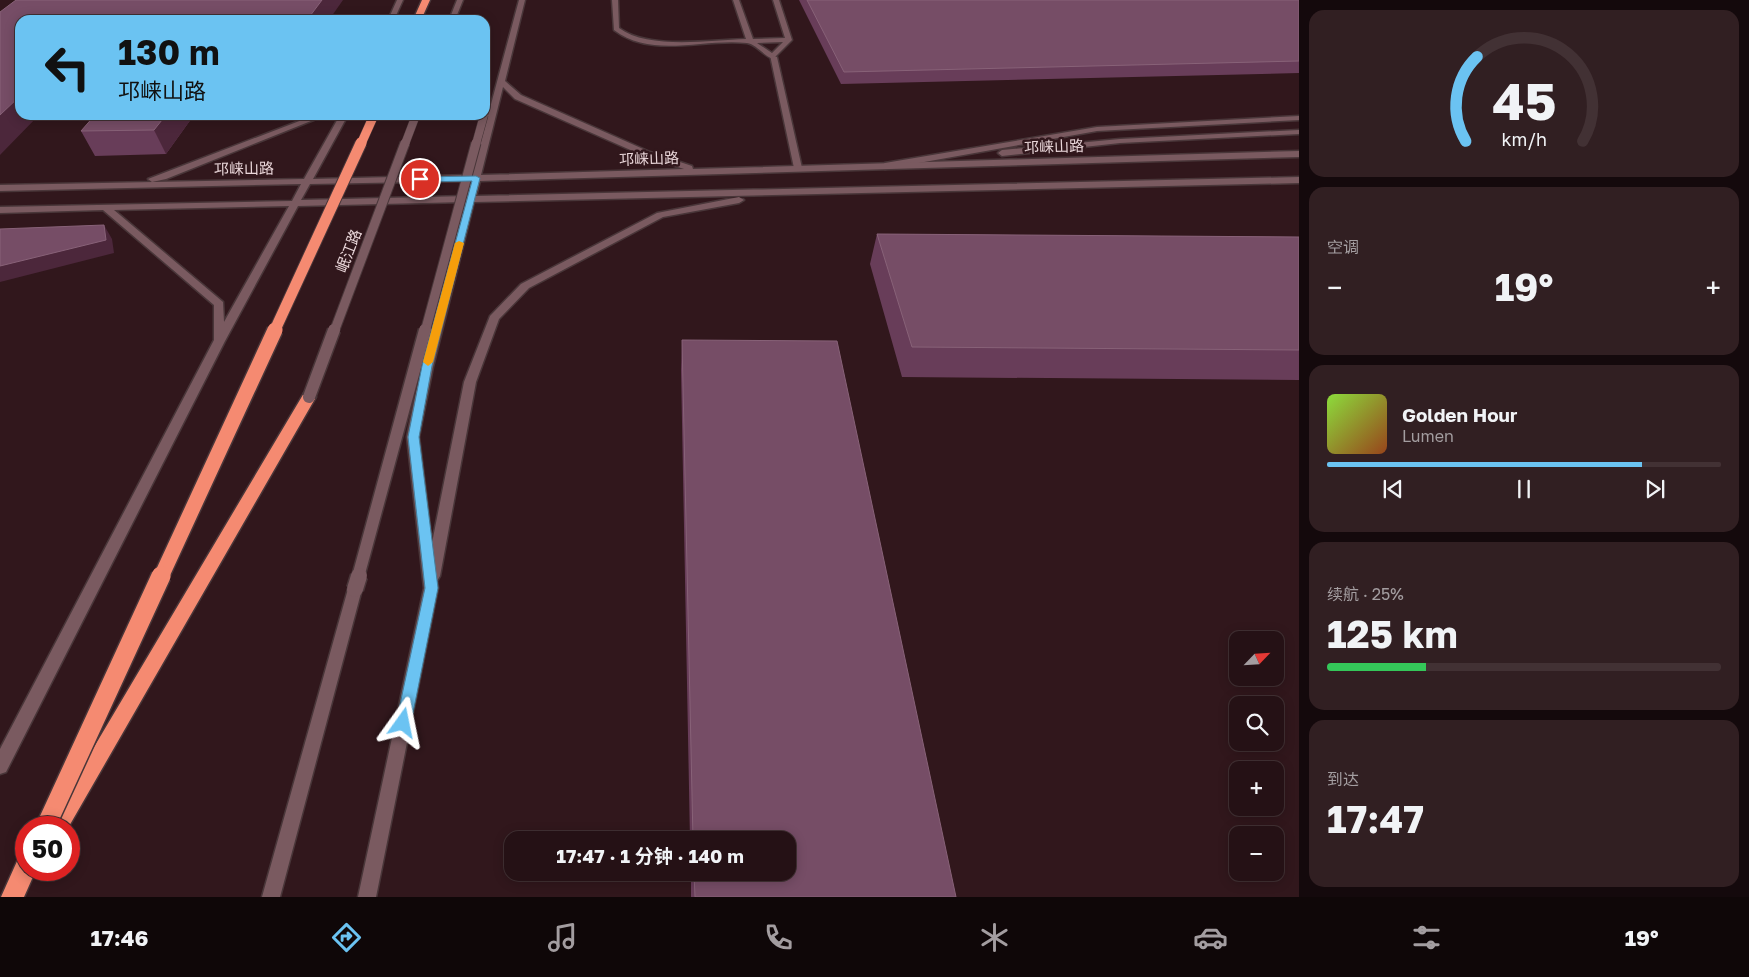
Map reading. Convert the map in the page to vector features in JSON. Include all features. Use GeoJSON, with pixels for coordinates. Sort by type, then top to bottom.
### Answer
{"type":"FeatureCollection","features":[{"type":"Feature","properties":{"kind":"highway"},"geometry":{"type":"LineString","coordinates":[[419,15],[426,0]]}},
{"type":"Feature","properties":{"kind":"highway"},"geometry":{"type":"LineString","coordinates":[[51,816],[84,748],[372,120]]}},
{"type":"Feature","properties":{"kind":"highway"},"geometry":{"type":"LineString","coordinates":[[63,816],[309,397]]}},
{"type":"Feature","properties":{"kind":"highway"},"geometry":{"type":"LineString","coordinates":[[12,897],[19,881]]}},
{"type":"Feature","properties":{"kind":"highway"},"geometry":{"type":"LineString","coordinates":[[16,897],[25,881]]}},
{"type":"Feature","properties":{"kind":"main road"},"geometry":{"type":"LineString","coordinates":[[393,15],[400,0]]}},
{"type":"Feature","properties":{"kind":"main road"},"geometry":{"type":"LineString","coordinates":[[454,15],[460,0]]}},
{"type":"Feature","properties":{"kind":"main road"},"geometry":{"type":"LineString","coordinates":[[490,92],[515,0]]}},
{"type":"Feature","properties":{"kind":"main road"},"geometry":{"type":"LineString","coordinates":[[431,588],[414,437],[427,366],[522,0]]}},
{"type":"Feature","properties":{"kind":"main road"},"geometry":{"type":"LineString","coordinates":[[615,0],[616,29],[624,36],[654,44],[789,40]]}},
{"type":"Feature","properties":{"kind":"main road"},"geometry":{"type":"LineString","coordinates":[[736,0],[750,41],[773,58],[798,168]]}},
{"type":"Feature","properties":{"kind":"main road"},"geometry":{"type":"LineString","coordinates":[[776,0],[789,40]]}},
{"type":"Feature","properties":{"kind":"main road"},"geometry":{"type":"LineString","coordinates":[[773,58],[789,40]]}},
{"type":"Feature","properties":{"kind":"main road"},"geometry":{"type":"LineString","coordinates":[[500,80],[518,97],[647,154],[699,171]]}},
{"type":"Feature","properties":{"kind":"main road"},"geometry":{"type":"LineString","coordinates":[[882,166],[1097,129],[1299,118]]}},
{"type":"Feature","properties":{"kind":"main road"},"geometry":{"type":"LineString","coordinates":[[115,186],[163,177],[309,120]]}},
{"type":"Feature","properties":{"kind":"main road"},"geometry":{"type":"LineString","coordinates":[[0,766],[219,341],[341,120]]}},
{"type":"Feature","properties":{"kind":"main road","name":"岷江路"},"geometry":{"type":"LineString","coordinates":[[309,397],[414,120]]}},
{"type":"Feature","properties":{"kind":"main road"},"geometry":{"type":"LineString","coordinates":[[271,897],[483,120]]}},
{"type":"Feature","properties":{"kind":"main road"},"geometry":{"type":"LineString","coordinates":[[882,166],[1120,141],[1299,132]]}},
{"type":"Feature","properties":{"kind":"main road","name":"邛崃山路"},"geometry":{"type":"LineString","coordinates":[[0,188],[476,178],[1299,154]]}},
{"type":"Feature","properties":{"kind":"main road","name":"邛崃山路"},"geometry":{"type":"LineString","coordinates":[[0,210],[1299,180]]}},
{"type":"Feature","properties":{"kind":"main road"},"geometry":{"type":"LineString","coordinates":[[367,897],[431,588],[470,382],[494,318],[525,286],[660,215],[772,193]]}},
{"type":"Feature","properties":{"kind":"main road"},"geometry":{"type":"LineString","coordinates":[[104,207],[219,304],[219,341]]}},
{"type":"Feature","properties":{"kind":"building"},"geometry":{"type":"Polygon","coordinates":[[[16,0],[322,0],[311,15],[15,15],[15,101],[0,115],[0,12],[16,0]]]}},
{"type":"Feature","properties":{"kind":"building"},"geometry":{"type":"Polygon","coordinates":[[[807,0],[1299,0],[1299,61],[844,72],[807,0]]]}},
{"type":"Feature","properties":{"kind":"building"},"geometry":{"type":"Polygon","coordinates":[[[91,120],[162,120],[154,130],[81,131],[91,120]]]}},
{"type":"Feature","properties":{"kind":"building"},"geometry":{"type":"Polygon","coordinates":[[[104,225],[106,240],[0,266],[0,229],[104,225]]]}},
{"type":"Feature","properties":{"kind":"building"},"geometry":{"type":"Polygon","coordinates":[[[877,234],[1299,237],[1299,350],[912,347],[877,234]]]}},
{"type":"Feature","properties":{"kind":"building"},"geometry":{"type":"Polygon","coordinates":[[[682,340],[837,341],[956,897],[695,897],[694,881],[796,881],[796,831],[693,831],[682,340]]]}},
{"type":"Feature","properties":{"kind":"slow traffic"},"geometry":{"type":"LineString","coordinates":[[428,362],[459,243]]}},
{"type":"Feature","properties":{"kind":"route"},"geometry":{"type":"LineString","coordinates":[[403,723],[431,588],[414,437],[427,366],[476,178],[420,179]]}}]}
